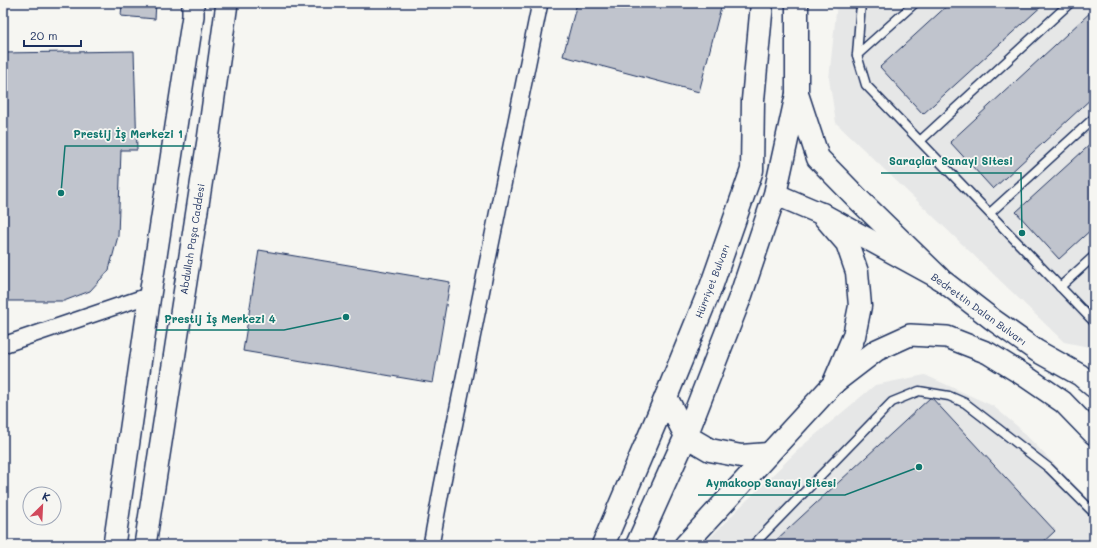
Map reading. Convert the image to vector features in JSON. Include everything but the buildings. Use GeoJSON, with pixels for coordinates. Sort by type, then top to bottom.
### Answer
{"type":"FeatureCollection","features":[{"type":"Feature","properties":{"kind":"main road"},"geometry":{"type":"LineString","coordinates":[[114,545],[150,295],[193,16],[193,3]]}},
{"type":"Feature","properties":{"kind":"main road","name":"Abdullah Paşa Caddesi"},"geometry":{"type":"LineString","coordinates":[[145,545],[209,132],[227,3]]}},
{"type":"Feature","properties":{"kind":"main road","name":"Hürriyet Bulvarı"},"geometry":{"type":"LineString","coordinates":[[603,545],[711,287],[752,170],[753,100],[762,3]]}},
{"type":"Feature","properties":{"kind":"main road"},"geometry":{"type":"LineString","coordinates":[[637,545],[686,436],[741,295],[775,194],[797,94],[797,3]]}},
{"type":"Feature","properties":{"kind":"main road"},"geometry":{"type":"LineString","coordinates":[[797,94],[818,158],[939,278]]}},
{"type":"Feature","properties":{"kind":"main road"},"geometry":{"type":"LineString","coordinates":[[740,205],[751,194],[765,190],[775,194]]}},
{"type":"Feature","properties":{"kind":"main road","name":"Bedrettin Dalan Bulvarı"},"geometry":{"type":"LineString","coordinates":[[775,194],[822,214],[939,278],[992,319],[1037,351],[1080,374],[1094,387]]}},
{"type":"Feature","properties":{"kind":"main road"},"geometry":{"type":"LineString","coordinates":[[822,214],[847,242],[857,272],[860,306],[854,336],[834,383]]}},
{"type":"Feature","properties":{"kind":"main road"},"geometry":{"type":"LineString","coordinates":[[685,545],[834,383],[877,350],[910,335],[947,338],[988,353],[1063,402],[1094,434]]}},
{"type":"Feature","properties":{"kind":"main road"},"geometry":{"type":"LineString","coordinates":[[1037,351],[1094,364]]}},
{"type":"Feature","properties":{"kind":"main road"},"geometry":{"type":"LineString","coordinates":[[666,396],[686,436],[710,450],[741,456],[768,454]]}},
{"type":"Feature","properties":{"kind":"street"},"geometry":{"type":"LineString","coordinates":[[431,545],[540,3]]}},
{"type":"Feature","properties":{"kind":"street"},"geometry":{"type":"LineString","coordinates":[[3,345],[150,295]]}},
{"type":"Feature","properties":{"kind":"lane"},"geometry":{"type":"LineString","coordinates":[[861,3],[857,55],[866,84],[1094,322]]}},
{"type":"Feature","properties":{"kind":"lane"},"geometry":{"type":"LineString","coordinates":[[857,55],[915,3]]}},
{"type":"Feature","properties":{"kind":"lane"},"geometry":{"type":"LineString","coordinates":[[920,141],[1070,3]]}},
{"type":"Feature","properties":{"kind":"lane"},"geometry":{"type":"LineString","coordinates":[[990,213],[1094,118]]}},
{"type":"Feature","properties":{"kind":"lane"},"geometry":{"type":"LineString","coordinates":[[1060,287],[1094,256]]}},
{"type":"Feature","properties":{"kind":"lane"},"geometry":{"type":"LineString","coordinates":[[753,545],[892,402],[919,391],[949,396],[965,403],[1049,468],[1094,513]]}},
{"type":"Feature","properties":{"kind":"shaded area"},"geometry":{"type":"Polygon","coordinates":[[[837,3],[1094,3],[1094,348],[1064,342],[836,123],[829,79],[837,3]]]}},
{"type":"Feature","properties":{"kind":"shaded area"},"geometry":{"type":"Polygon","coordinates":[[[925,375],[993,406],[1017,426],[1094,505],[1094,545],[703,545],[801,447],[875,385],[925,375]]]}},
{"type":"Feature","properties":{"kind":"place","name":"Prestij İş Merkezi 1"},"geometry":{"type":"Point","coordinates":[61,193]}},
{"type":"Feature","properties":{"kind":"place","name":"Saraçlar Sanayi Sitesi"},"geometry":{"type":"Point","coordinates":[1022,233]}},
{"type":"Feature","properties":{"kind":"place","name":"Prestij İş Merkezi 4"},"geometry":{"type":"Point","coordinates":[346,317]}},
{"type":"Feature","properties":{"kind":"place","name":"Aymakoop Sanayi Sitesi"},"geometry":{"type":"Point","coordinates":[919,467]}}]}
